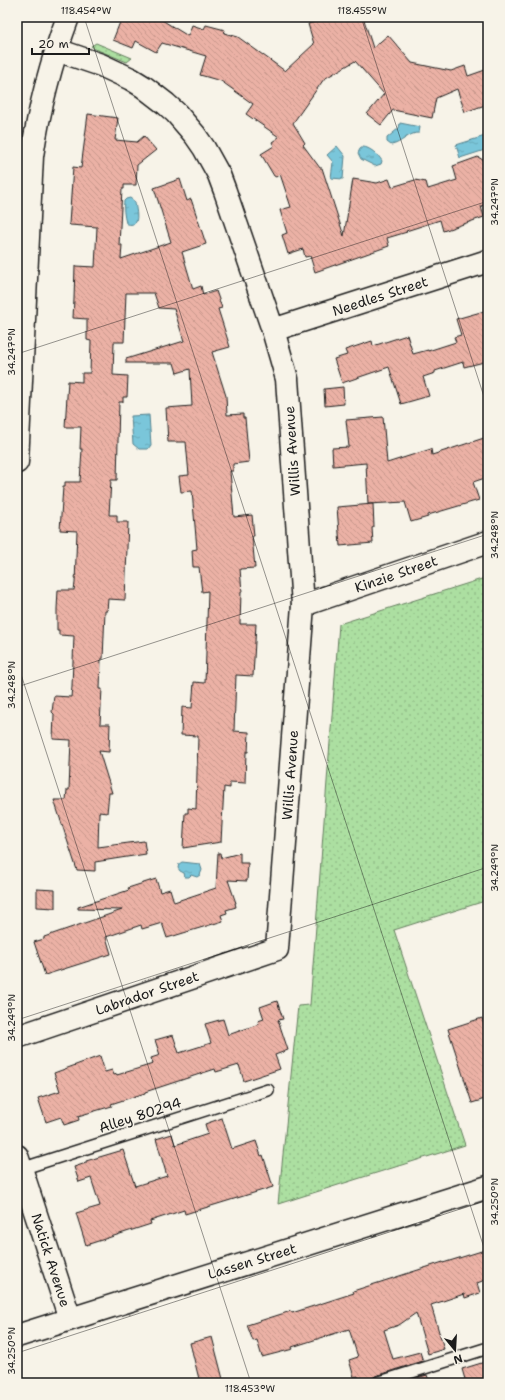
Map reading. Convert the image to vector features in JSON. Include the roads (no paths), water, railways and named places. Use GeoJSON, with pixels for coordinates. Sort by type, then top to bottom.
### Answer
{"type":"FeatureCollection","features":[{"type":"Feature","properties":{"kind":"street"},"geometry":{"type":"LineString","coordinates":[[17,462],[30,173],[40,112],[57,50],[68,17]]}},
{"type":"Feature","properties":{"kind":"street","name":"Willis Avenue"},"geometry":{"type":"LineString","coordinates":[[57,50],[112,70],[144,87],[166,104],[195,135],[212,161],[225,191],[273,330],[287,380],[303,605],[277,949]]}},
{"type":"Feature","properties":{"kind":"street","name":"Needles Street"},"geometry":{"type":"LineString","coordinates":[[273,330],[488,261]]}},
{"type":"Feature","properties":{"kind":"street","name":"Kinzie Street"},"geometry":{"type":"LineString","coordinates":[[303,605],[488,542]]}},
{"type":"Feature","properties":{"kind":"street","name":"Labrador Street"},"geometry":{"type":"LineString","coordinates":[[17,1037],[277,949]]}},
{"type":"Feature","properties":{"kind":"street","name":"Natick Avenue"},"geometry":{"type":"LineString","coordinates":[[19,1163],[70,1319]]}},
{"type":"Feature","properties":{"kind":"street","name":"Lassen Street"},"geometry":{"type":"LineString","coordinates":[[17,1336],[488,1187]]}},
{"type":"Feature","properties":{"kind":"lane","name":"Alley 80294"},"geometry":{"type":"LineString","coordinates":[[19,1163],[268,1090]]}},
{"type":"Feature","properties":{"kind":"lane"},"geometry":{"type":"LineString","coordinates":[[377,1383],[488,1348]]}},
{"type":"Feature","properties":{"kind":"water"},"geometry":{"type":"Polygon","coordinates":[[[400,123],[420,127],[419,133],[412,134],[398,143],[391,145],[387,142],[387,138],[399,128],[400,123]]]}},
{"type":"Feature","properties":{"kind":"water"},"geometry":{"type":"Polygon","coordinates":[[[485,136],[488,149],[460,158],[456,145],[485,136]]]}},
{"type":"Feature","properties":{"kind":"water"},"geometry":{"type":"Polygon","coordinates":[[[337,146],[345,156],[343,179],[331,178],[333,162],[327,155],[337,146]]]}},
{"type":"Feature","properties":{"kind":"water"},"geometry":{"type":"Polygon","coordinates":[[[363,147],[368,148],[376,154],[382,161],[381,164],[375,166],[361,159],[358,153],[363,147]]]}},
{"type":"Feature","properties":{"kind":"water"},"geometry":{"type":"Polygon","coordinates":[[[130,198],[135,202],[137,215],[137,220],[134,224],[126,223],[124,215],[124,201],[130,198]]]}},
{"type":"Feature","properties":{"kind":"water"},"geometry":{"type":"Polygon","coordinates":[[[149,415],[151,445],[148,449],[139,449],[133,444],[131,416],[149,415]]]}},
{"type":"Feature","properties":{"kind":"water"},"geometry":{"type":"Polygon","coordinates":[[[182,862],[200,864],[202,870],[200,875],[197,877],[191,875],[189,877],[185,877],[184,873],[178,868],[179,864],[182,862]]]}}]}
